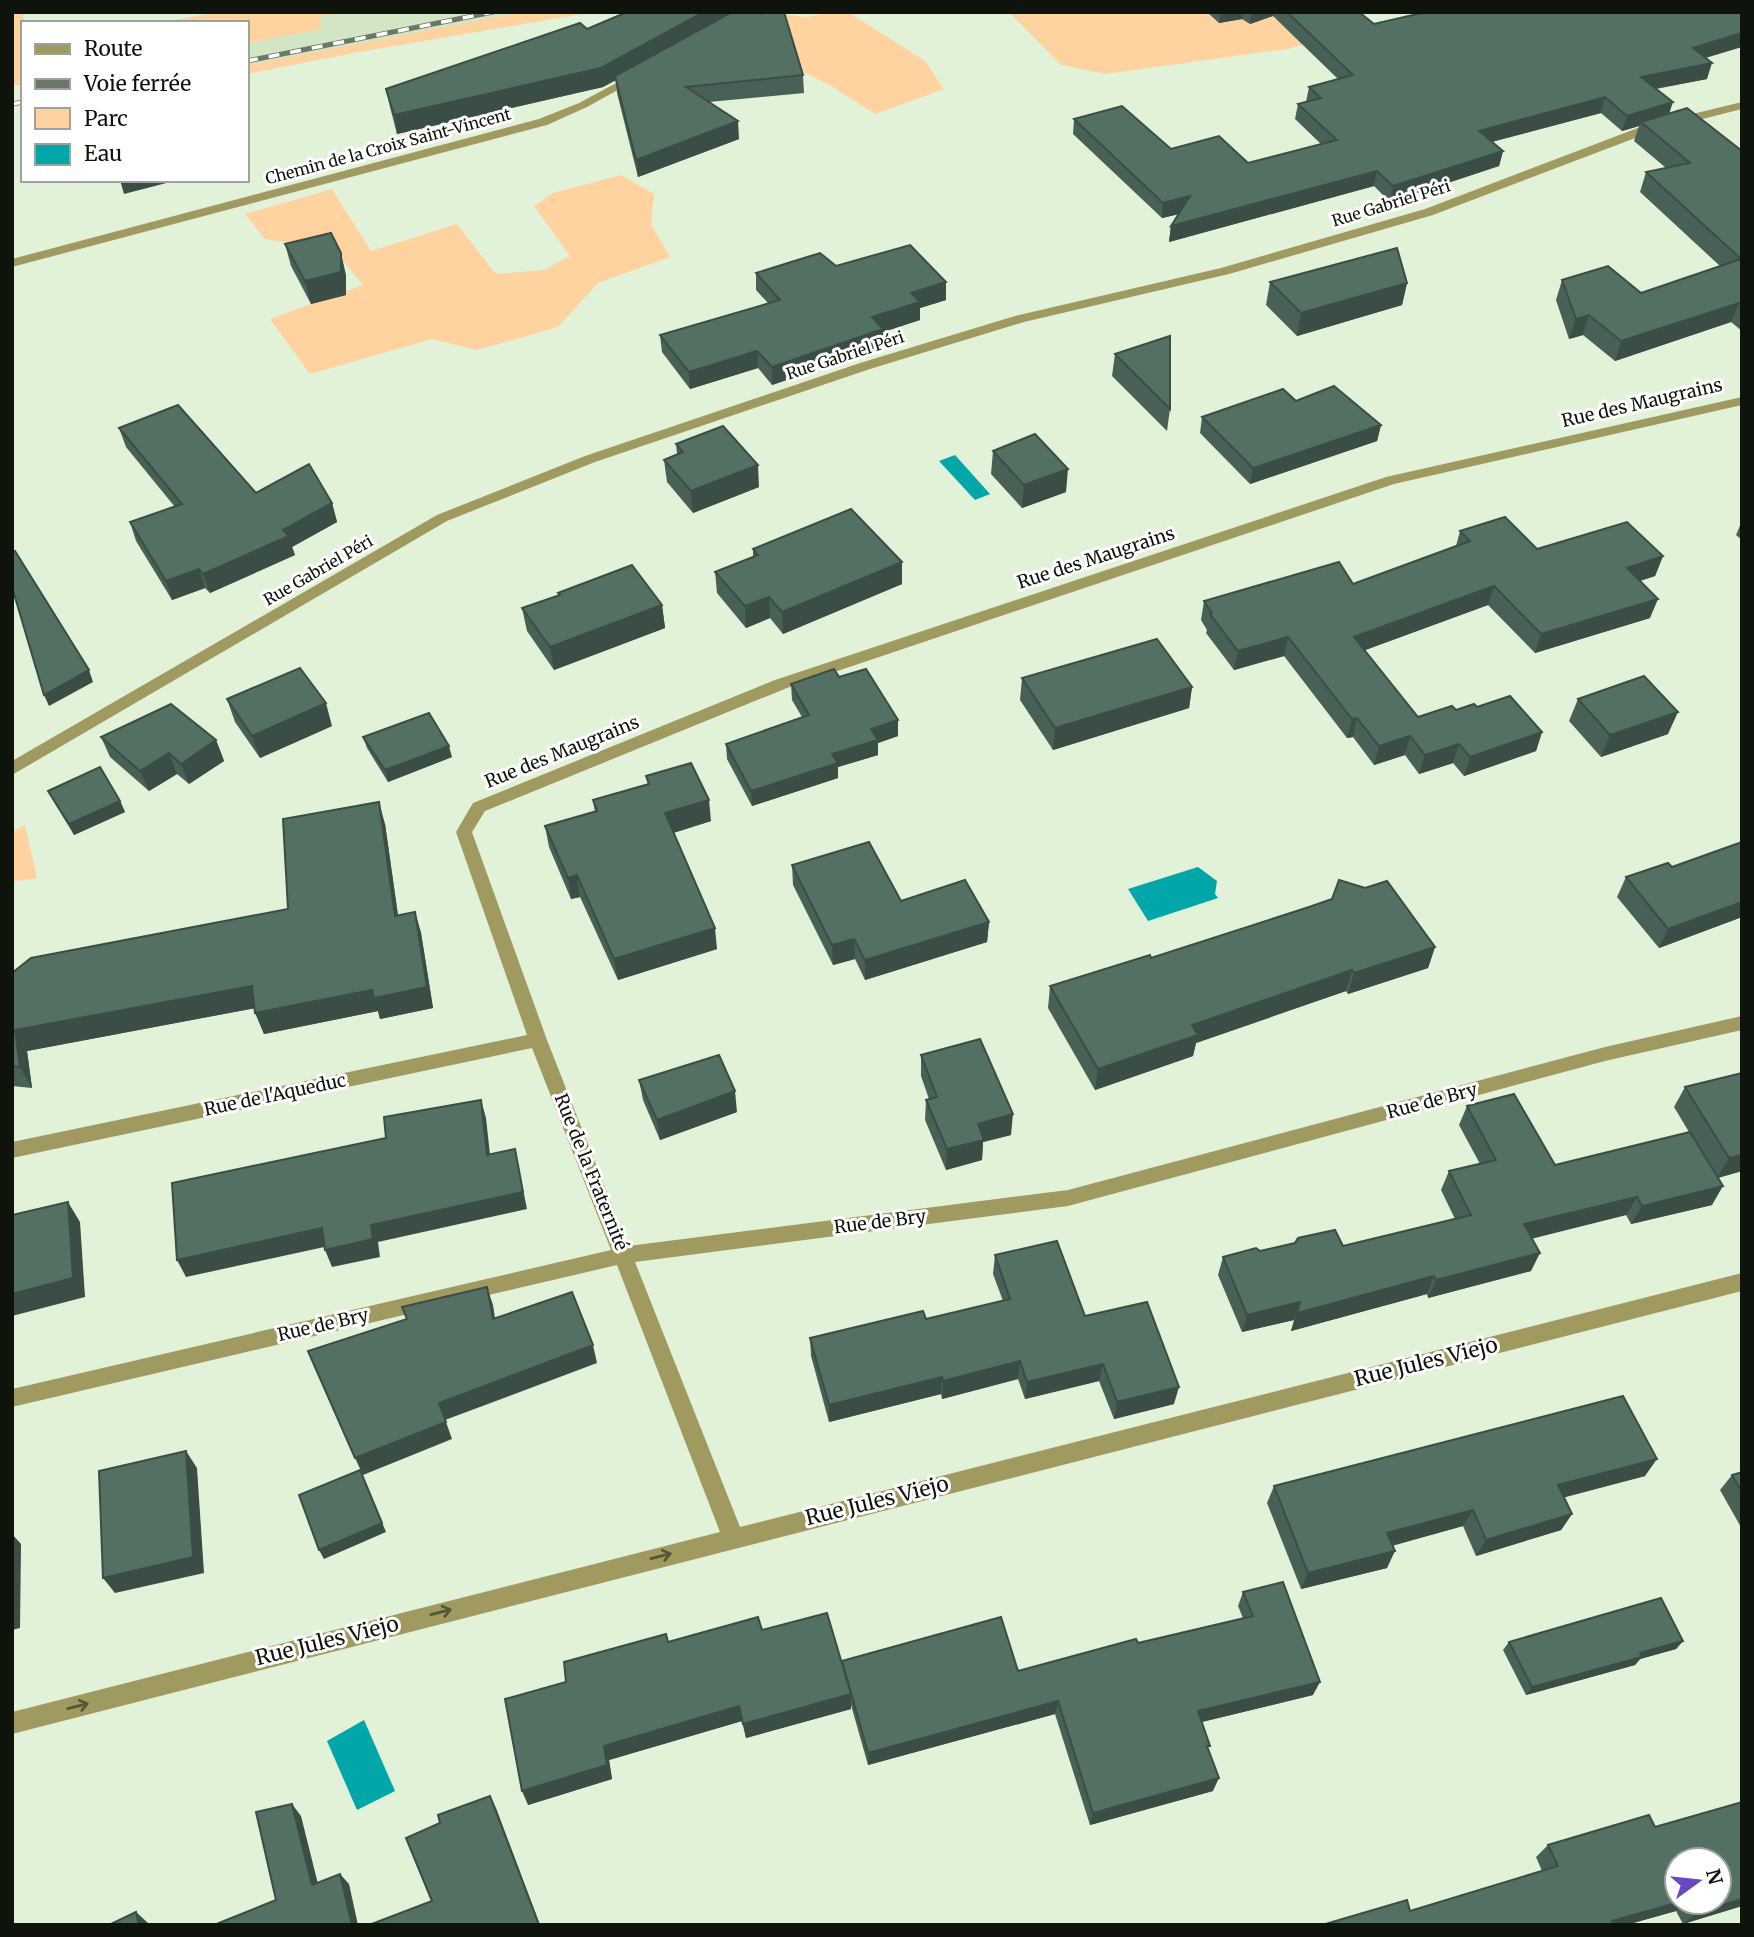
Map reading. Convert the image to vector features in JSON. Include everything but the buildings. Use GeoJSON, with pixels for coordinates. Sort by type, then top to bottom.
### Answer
{"type":"FeatureCollection","features":[{"type":"Feature","properties":{"kind":"street","name":"Chemin de la Croix Saint-Vincent"},"geometry":{"type":"LineString","coordinates":[[12,264],[94,239],[543,122],[583,106],[644,72]]}},
{"type":"Feature","properties":{"kind":"street","name":"Rue Gabriel Péri"},"geometry":{"type":"LineString","coordinates":[[12,769],[442,518],[590,459],[864,366],[1020,319],[1224,271],[1429,212],[1647,129],[1742,105]]}},
{"type":"Feature","properties":{"kind":"street","name":"Rue des Maugrains"},"geometry":{"type":"LineString","coordinates":[[479,807],[781,684],[1391,480],[1742,401]]}},
{"type":"Feature","properties":{"kind":"street","name":"Rue de la Fraternité"},"geometry":{"type":"LineString","coordinates":[[479,807],[464,832],[538,1040],[733,1537]]}},
{"type":"Feature","properties":{"kind":"street","name":"Rue de Bry"},"geometry":{"type":"LineString","coordinates":[[12,1398],[624,1255],[1068,1199],[1605,1054],[1742,1023]]}},
{"type":"Feature","properties":{"kind":"street","name":"Rue de l'Aqueduc"},"geometry":{"type":"LineString","coordinates":[[12,1150],[538,1040]]}},
{"type":"Feature","properties":{"kind":"street","name":"Rue Jules Viejo"},"geometry":{"type":"LineString","coordinates":[[12,1723],[733,1537],[1742,1282]]}},
{"type":"Feature","properties":{"kind":"shaded area"},"geometry":{"type":"Polygon","coordinates":[[[219,12],[593,12],[248,74],[248,21],[170,21],[219,12]]]}},
{"type":"Feature","properties":{"kind":"green space"},"geometry":{"type":"Polygon","coordinates":[[[12,12],[22,12],[24,21],[21,21],[21,84],[12,86],[12,12]]]}},
{"type":"Feature","properties":{"kind":"green space"},"geometry":{"type":"Polygon","coordinates":[[[219,12],[343,12],[319,17],[321,29],[248,43],[248,21],[170,21],[219,12]]]}},
{"type":"Feature","properties":{"kind":"green space"},"geometry":{"type":"Polygon","coordinates":[[[522,12],[593,12],[248,74],[248,65],[522,12]]]}},
{"type":"Feature","properties":{"kind":"green space"},"geometry":{"type":"Polygon","coordinates":[[[848,12],[925,61],[944,89],[875,114],[828,84],[726,35],[774,13],[806,17],[848,12]]]}},
{"type":"Feature","properties":{"kind":"green space"},"geometry":{"type":"Polygon","coordinates":[[[1009,12],[1327,12],[1349,32],[1287,49],[1105,74],[1061,65],[1009,12]]]}},
{"type":"Feature","properties":{"kind":"green space"},"geometry":{"type":"Polygon","coordinates":[[[621,175],[654,194],[651,224],[670,257],[598,283],[558,327],[477,350],[432,339],[310,374],[270,319],[363,285],[334,250],[265,239],[245,214],[332,189],[371,251],[457,224],[496,274],[544,270],[570,256],[534,206],[553,193],[621,175]]]}},
{"type":"Feature","properties":{"kind":"green space"},"geometry":{"type":"Polygon","coordinates":[[[25,825],[37,878],[12,882],[12,832],[25,825]]]}},
{"type":"Feature","properties":{"kind":"water"},"geometry":{"type":"Polygon","coordinates":[[[955,455],[990,494],[975,500],[939,461],[955,455]]]}},
{"type":"Feature","properties":{"kind":"water"},"geometry":{"type":"Polygon","coordinates":[[[1198,867],[1217,881],[1215,894],[1218,898],[1148,921],[1128,889],[1198,867]]]}},
{"type":"Feature","properties":{"kind":"water"},"geometry":{"type":"Polygon","coordinates":[[[364,1720],[395,1791],[357,1810],[327,1741],[364,1720]]]}},
{"type":"Feature","properties":{"kind":"railway"},"geometry":{"type":"LineString","coordinates":[[248,61],[493,12]]}},
{"type":"Feature","properties":{"kind":"railway"},"geometry":{"type":"LineString","coordinates":[[12,104],[21,102]]}}]}
